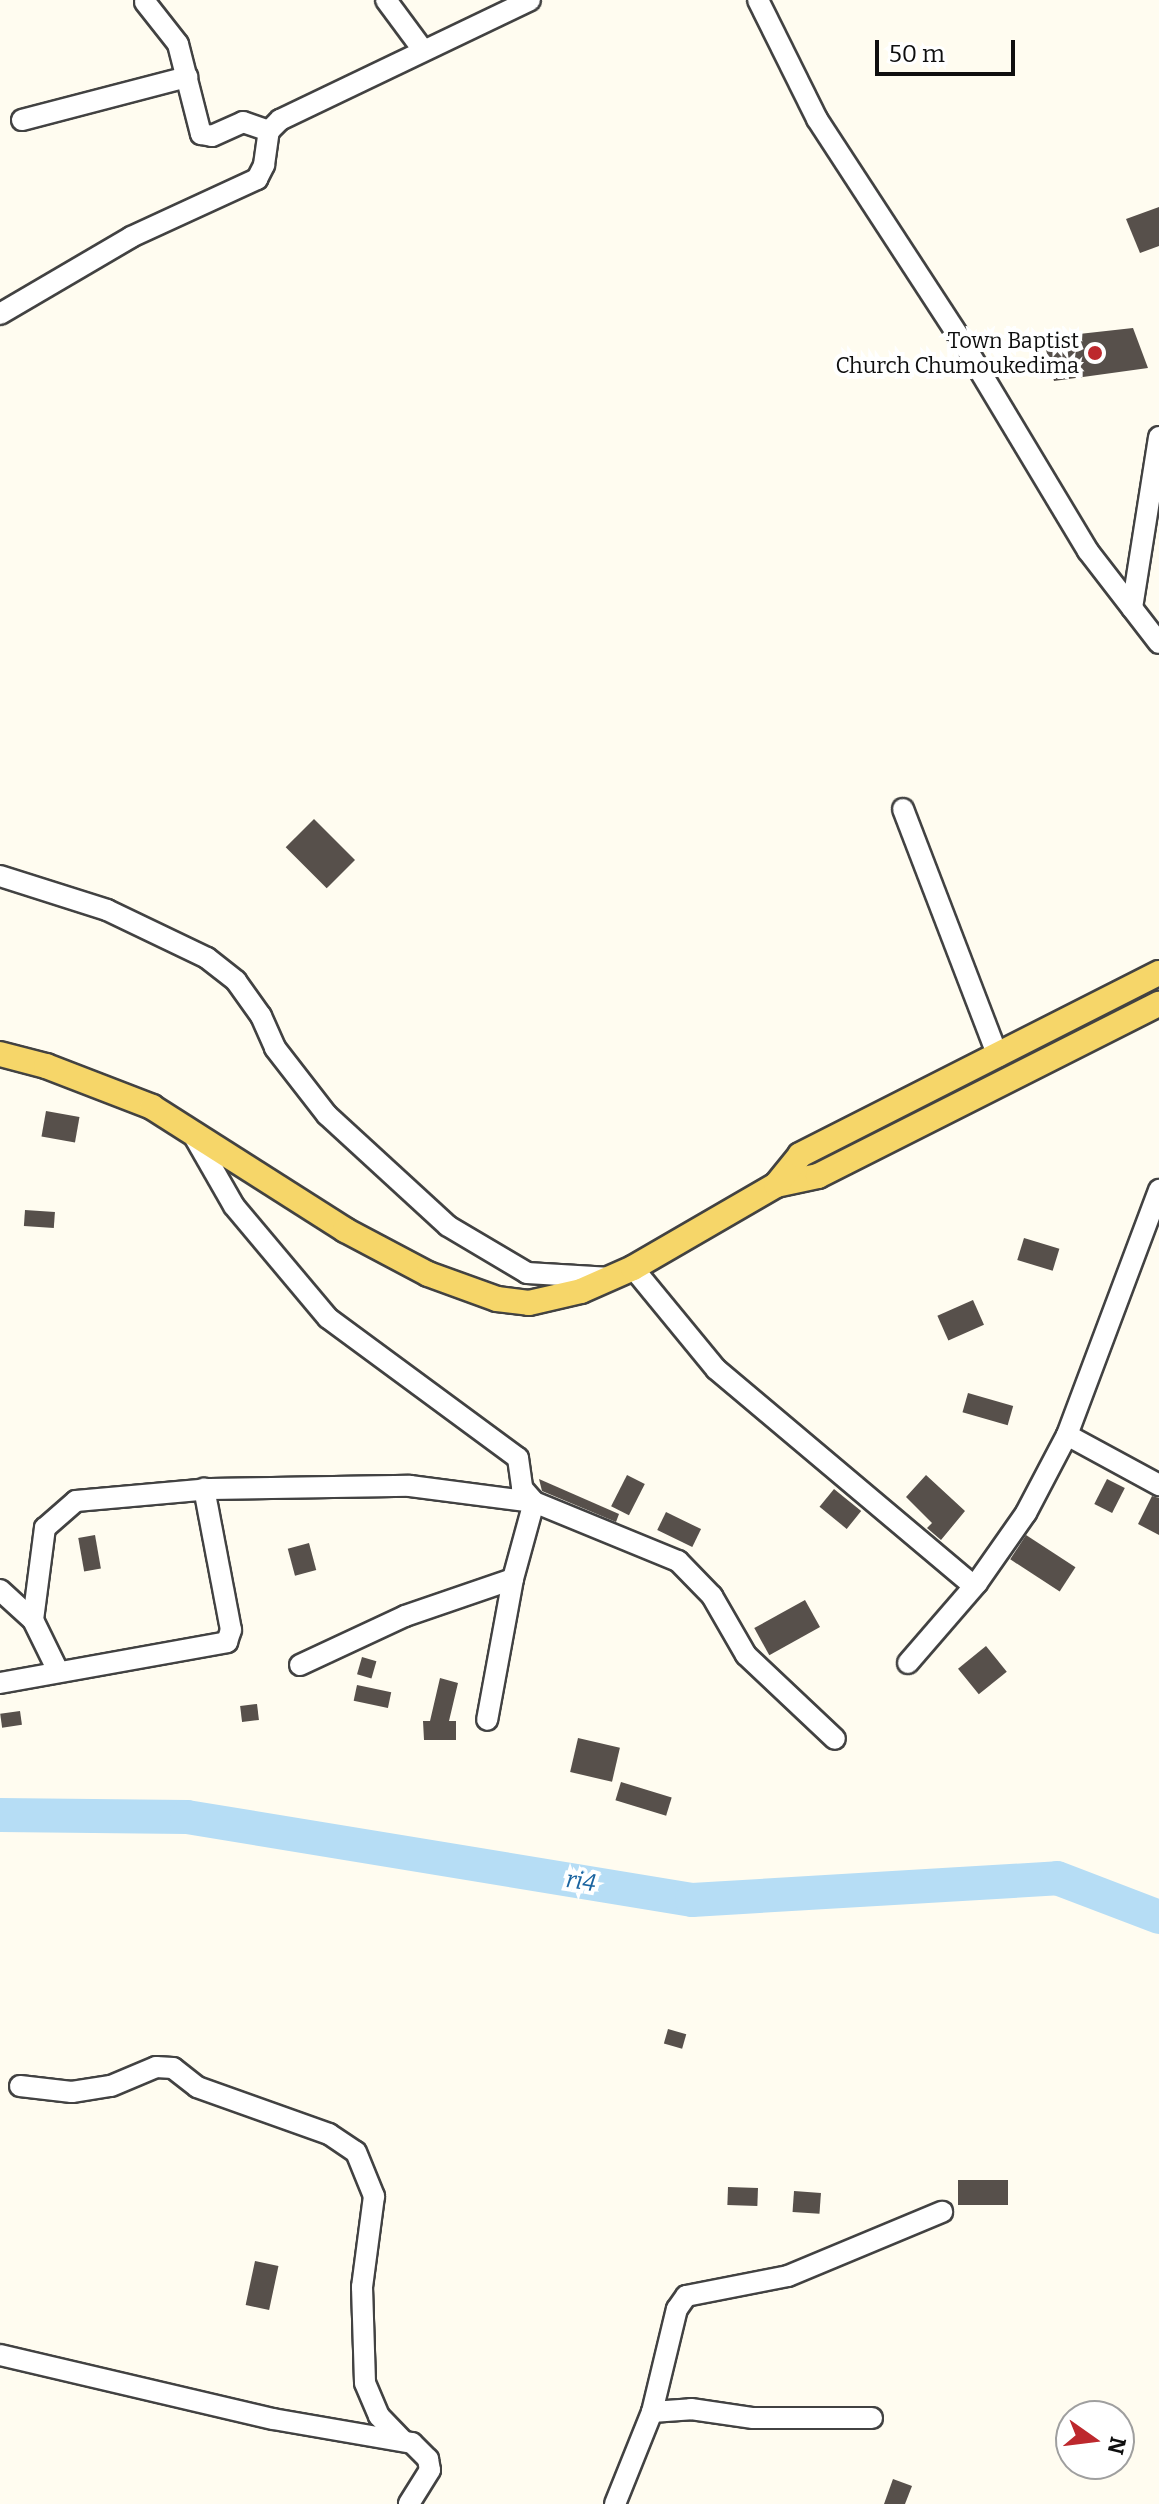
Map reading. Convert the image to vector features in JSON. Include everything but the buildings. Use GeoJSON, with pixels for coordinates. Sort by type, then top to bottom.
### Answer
{"type":"FeatureCollection","features":[{"type":"Feature","properties":{"kind":"main road"},"geometry":{"type":"LineString","coordinates":[[776,1185],[800,1155],[1159,973]]}},
{"type":"Feature","properties":{"kind":"main road"},"geometry":{"type":"LineString","coordinates":[[0,1054],[91,1082],[189,1128],[345,1230],[464,1288],[529,1303],[553,1300],[622,1273],[776,1185],[818,1176],[1159,1004]]}},
{"type":"Feature","properties":{"kind":"street"},"geometry":{"type":"LineString","coordinates":[[386,0],[423,50]]}},
{"type":"Feature","properties":{"kind":"street"},"geometry":{"type":"LineString","coordinates":[[0,314],[131,237],[257,179],[262,174],[269,131],[280,120],[530,0]]}},
{"type":"Feature","properties":{"kind":"street"},"geometry":{"type":"LineString","coordinates":[[758,0],[817,119],[966,348],[1088,551],[1159,643]]}},
{"type":"Feature","properties":{"kind":"street"},"geometry":{"type":"LineString","coordinates":[[145,2],[178,44],[201,134],[212,136],[243,122],[269,131]]}},
{"type":"Feature","properties":{"kind":"street"},"geometry":{"type":"LineString","coordinates":[[22,120],[187,77]]}},
{"type":"Feature","properties":{"kind":"street"},"geometry":{"type":"LineString","coordinates":[[1132,608],[1159,437]]}},
{"type":"Feature","properties":{"kind":"street"},"geometry":{"type":"LineString","coordinates":[[903,809],[998,1056]]}},
{"type":"Feature","properties":{"kind":"street"},"geometry":{"type":"LineString","coordinates":[[0,876],[107,910],[207,958],[236,981],[261,1016],[275,1048],[327,1115],[448,1226],[527,1273],[622,1273],[716,1369],[969,1582],[977,1583]]}},
{"type":"Feature","properties":{"kind":"street"},"geometry":{"type":"LineString","coordinates":[[189,1128],[234,1206],[328,1318],[518,1458],[522,1488],[534,1502]]}},
{"type":"Feature","properties":{"kind":"street"},"geometry":{"type":"LineString","coordinates":[[908,1663],[977,1583],[1026,1513],[1067,1435],[1149,1242],[1159,1190]]}},
{"type":"Feature","properties":{"kind":"street"},"geometry":{"type":"LineString","coordinates":[[1067,1435],[1159,1485]]}},
{"type":"Feature","properties":{"kind":"street"},"geometry":{"type":"LineString","coordinates":[[33,1620],[45,1528],[64,1509],[95,1497],[204,1489],[410,1486],[534,1502],[678,1561],[712,1596],[746,1655],[835,1739]]}},
{"type":"Feature","properties":{"kind":"street"},"geometry":{"type":"LineString","coordinates":[[0,1683],[227,1642],[231,1630],[204,1489]]}},
{"type":"Feature","properties":{"kind":"street"},"geometry":{"type":"LineString","coordinates":[[487,1720],[513,1579],[534,1502]]}},
{"type":"Feature","properties":{"kind":"street"},"geometry":{"type":"LineString","coordinates":[[300,1665],[405,1616],[513,1579]]}},
{"type":"Feature","properties":{"kind":"street"},"geometry":{"type":"LineString","coordinates":[[0,1590],[33,1620],[58,1671]]}},
{"type":"Feature","properties":{"kind":"street"},"geometry":{"type":"LineString","coordinates":[[20,2086],[72,2092],[111,2086],[156,2067],[173,2068],[197,2087],[329,2134],[356,2152],[374,2196],[362,2287],[365,2383],[379,2416],[402,2440]]}},
{"type":"Feature","properties":{"kind":"street"},"geometry":{"type":"LineString","coordinates":[[615,2504],[652,2412],[677,2309],[686,2296],[788,2276],[942,2212]]}},
{"type":"Feature","properties":{"kind":"street"},"geometry":{"type":"LineString","coordinates":[[0,2355],[273,2419],[402,2440],[418,2448],[430,2470],[409,2504]]}},
{"type":"Feature","properties":{"kind":"street"},"geometry":{"type":"LineString","coordinates":[[652,2412],[691,2409],[753,2418],[872,2418]]}},
{"type":"Feature","properties":{"kind":"waterway","name":"ri4"},"geometry":{"type":"LineString","coordinates":[[0,1815],[187,1817],[692,1900],[1057,1878],[1159,1917]]}},
{"type":"Feature","properties":{"kind":"place","name":"Town Baptist Church Chumoukedima"},"geometry":{"type":"Point","coordinates":[1095,353]}}]}
